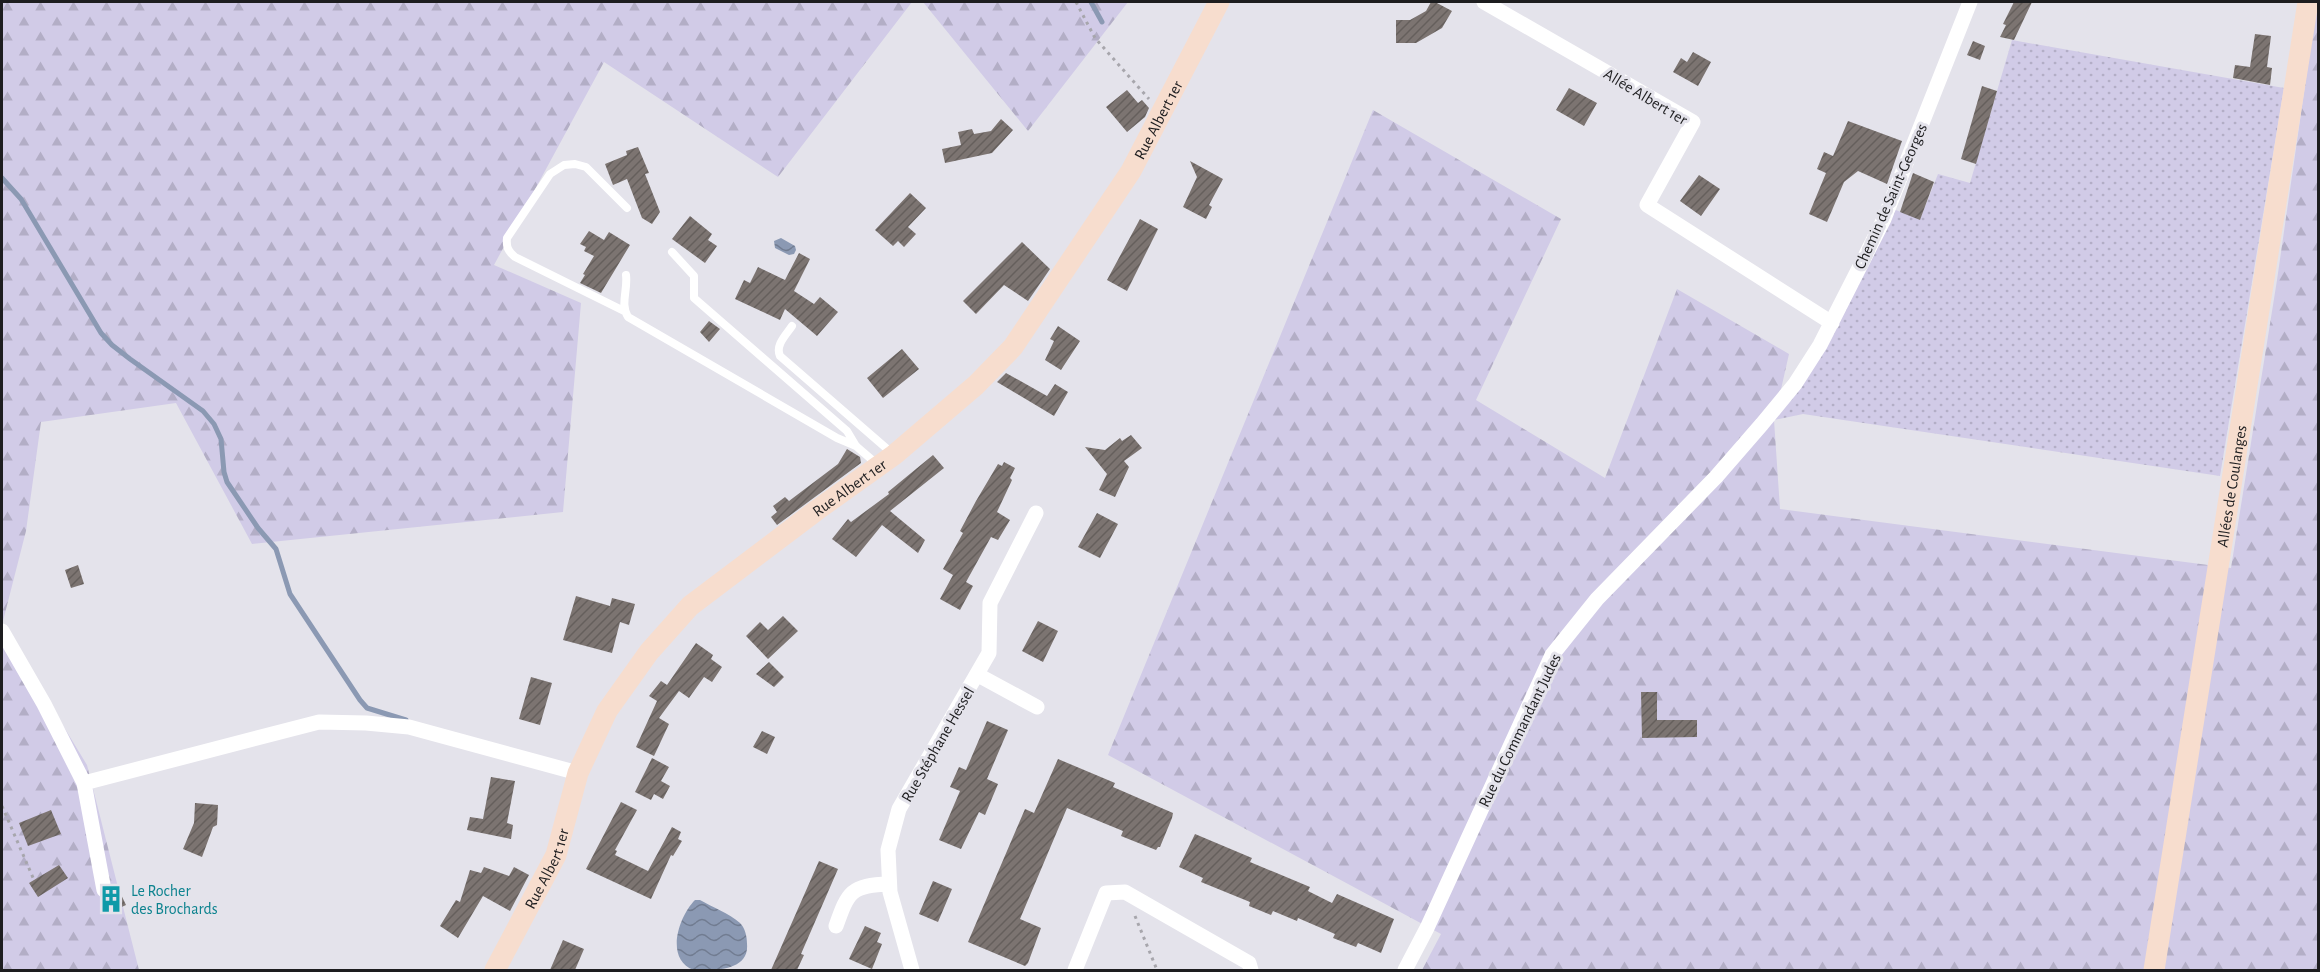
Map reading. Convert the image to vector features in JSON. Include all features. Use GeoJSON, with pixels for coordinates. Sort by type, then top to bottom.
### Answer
{"type":"FeatureCollection","features":[{"type":"Feature","properties":{"kind":"street","name":"Rue Albert 1er"},"geometry":{"type":"LineString","coordinates":[[495,970],[556,855],[578,773],[607,711],[649,652],[690,606],[886,460],[976,386],[1013,347],[1131,171],[1219,2]]}},
{"type":"Feature","properties":{"kind":"street","name":"Allée Albert 1er"},"geometry":{"type":"LineString","coordinates":[[1484,2],[1694,122],[1647,205],[1832,322]]}},
{"type":"Feature","properties":{"kind":"street","name":"Chemin de Saint-Georges"},"geometry":{"type":"LineString","coordinates":[[1795,384],[1832,322],[1884,219],[1970,2]]}},
{"type":"Feature","properties":{"kind":"street","name":"Allées de Coulanges"},"geometry":{"type":"LineString","coordinates":[[2154,970],[2308,2]]}},
{"type":"Feature","properties":{"kind":"street","name":"Rue du Commandant Judes"},"geometry":{"type":"LineString","coordinates":[[1405,970],[1427,928],[1552,656],[1597,598],[1716,477],[1795,384]]}},
{"type":"Feature","properties":{"kind":"street","name":"Rue Stéphane Hessel"},"geometry":{"type":"LineString","coordinates":[[912,970],[889,884],[888,850],[899,809],[989,653],[990,603],[1036,513]]}},
{"type":"Feature","properties":{"kind":"street"},"geometry":{"type":"LineString","coordinates":[[2,631],[44,704],[84,783],[104,890]]}},
{"type":"Feature","properties":{"kind":"street","name":"Rue Stéphane Hessel"},"geometry":{"type":"LineString","coordinates":[[978,675],[1037,707]]}},
{"type":"Feature","properties":{"kind":"street"},"geometry":{"type":"LineString","coordinates":[[84,783],[319,722],[366,723],[409,728],[578,773]]}},
{"type":"Feature","properties":{"kind":"street"},"geometry":{"type":"LineString","coordinates":[[836,926],[844,902],[856,889],[889,884]]}},
{"type":"Feature","properties":{"kind":"street"},"geometry":{"type":"LineString","coordinates":[[1074,970],[1106,893],[1125,892],[1249,963],[1251,970]]}},
{"type":"Feature","properties":{"kind":"lane"},"geometry":{"type":"LineString","coordinates":[[627,208],[586,167],[575,164],[564,165],[550,174],[507,238],[506,246],[515,257],[624,311],[628,317],[837,438],[886,460]]}},
{"type":"Feature","properties":{"kind":"lane"},"geometry":{"type":"LineString","coordinates":[[672,252],[694,276],[694,298],[847,431],[856,446]]}},
{"type":"Feature","properties":{"kind":"lane"},"geometry":{"type":"LineString","coordinates":[[624,311],[626,275]]}},
{"type":"Feature","properties":{"kind":"lane"},"geometry":{"type":"LineString","coordinates":[[792,326],[779,344],[780,356],[886,460]]}},
{"type":"Feature","properties":{"kind":"path"},"geometry":{"type":"LineString","coordinates":[[1076,2],[1095,38],[1162,113]]}},
{"type":"Feature","properties":{"kind":"path"},"geometry":{"type":"LineString","coordinates":[[2,806],[34,880]]}},
{"type":"Feature","properties":{"kind":"path"},"geometry":{"type":"LineString","coordinates":[[1125,892],[1157,970]]}},
{"type":"Feature","properties":{"kind":"green space"},"geometry":{"type":"Polygon","coordinates":[[[2,2],[912,2],[778,177],[604,62],[494,265],[581,303],[563,512],[252,544],[176,403],[41,422],[26,531],[2,625],[2,2]]]}},
{"type":"Feature","properties":{"kind":"green space"},"geometry":{"type":"Polygon","coordinates":[[[923,2],[1128,2],[1028,131],[923,2]]]}},
{"type":"Feature","properties":{"kind":"green space"},"geometry":{"type":"Polygon","coordinates":[[[2317,2],[2318,970],[1422,970],[1441,934],[1108,755],[1373,110],[1561,219],[1476,400],[1605,478],[1677,289],[1789,354],[1774,420],[1780,509],[2231,568],[2277,280],[2317,2]]]}},
{"type":"Feature","properties":{"kind":"green space"},"geometry":{"type":"Polygon","coordinates":[[[2012,40],[2284,88],[2220,476],[1803,414],[1774,420],[1893,209],[1920,219],[1938,174],[1970,183],[2012,40]]]}},
{"type":"Feature","properties":{"kind":"green space"},"geometry":{"type":"Polygon","coordinates":[[[2,625],[87,765],[139,970],[2,970],[2,625]]]}},
{"type":"Feature","properties":{"kind":"water"},"geometry":{"type":"Polygon","coordinates":[[[781,238],[795,246],[794,254],[789,255],[775,248],[774,241],[781,238]]]}},
{"type":"Feature","properties":{"kind":"water"},"geometry":{"type":"Polygon","coordinates":[[[695,900],[700,900],[726,913],[742,925],[747,951],[740,962],[729,968],[699,971],[685,964],[679,957],[677,937],[680,926],[695,900]]]}},
{"type":"Feature","properties":{"kind":"building"},"geometry":{"type":"Polygon","coordinates":[[[1431,2],[1452,11],[1442,28],[1416,43],[1396,43],[1396,20],[1410,20],[1426,11],[1431,2]]]}},
{"type":"Feature","properties":{"kind":"building"},"geometry":{"type":"Polygon","coordinates":[[[2014,2],[2032,2],[2014,40],[2000,37],[2006,25],[2003,24],[2014,2]]]}},
{"type":"Feature","properties":{"kind":"building"},"geometry":{"type":"Polygon","coordinates":[[[2255,34],[2271,36],[2267,67],[2272,68],[2270,85],[2233,78],[2235,65],[2250,67],[2255,34]]]}},
{"type":"Feature","properties":{"kind":"building"},"geometry":{"type":"Polygon","coordinates":[[[1973,41],[1985,46],[1980,60],[1967,55],[1973,41]]]}},
{"type":"Feature","properties":{"kind":"building"},"geometry":{"type":"Polygon","coordinates":[[[1693,52],[1711,62],[1698,86],[1673,72],[1681,58],[1687,62],[1693,52]]]}},
{"type":"Feature","properties":{"kind":"building"},"geometry":{"type":"Polygon","coordinates":[[[1982,86],[1997,91],[1976,164],[1961,159],[1982,86]]]}},
{"type":"Feature","properties":{"kind":"building"},"geometry":{"type":"Polygon","coordinates":[[[1569,88],[1597,103],[1584,126],[1556,110],[1569,88]]]}},
{"type":"Feature","properties":{"kind":"building"},"geometry":{"type":"Polygon","coordinates":[[[1127,90],[1138,103],[1142,100],[1149,108],[1145,117],[1127,132],[1106,107],[1127,90]]]}},
{"type":"Feature","properties":{"kind":"building"},"geometry":{"type":"Polygon","coordinates":[[[1001,119],[1013,130],[992,153],[945,163],[942,149],[961,145],[958,132],[972,129],[974,134],[991,131],[1001,119]]]}},
{"type":"Feature","properties":{"kind":"building"},"geometry":{"type":"Polygon","coordinates":[[[1848,121],[1902,141],[1887,184],[1858,171],[1844,182],[1827,222],[1809,214],[1826,173],[1817,169],[1824,152],[1833,156],[1848,121]]]}},
{"type":"Feature","properties":{"kind":"building"},"geometry":{"type":"Polygon","coordinates":[[[638,147],[649,173],[645,174],[660,212],[652,224],[642,218],[627,179],[613,185],[605,164],[627,155],[626,151],[638,147]]]}},
{"type":"Feature","properties":{"kind":"building"},"geometry":{"type":"Polygon","coordinates":[[[1190,161],[1223,179],[1209,205],[1212,207],[1206,219],[1183,207],[1197,177],[1190,161]]]}},
{"type":"Feature","properties":{"kind":"building"},"geometry":{"type":"Polygon","coordinates":[[[1913,173],[1934,182],[1920,220],[1900,212],[1913,173]]]}},
{"type":"Feature","properties":{"kind":"building"},"geometry":{"type":"Polygon","coordinates":[[[1699,175],[1720,189],[1701,216],[1680,201],[1699,175]]]}},
{"type":"Feature","properties":{"kind":"building"},"geometry":{"type":"Polygon","coordinates":[[[910,193],[926,208],[908,227],[916,234],[904,247],[898,241],[893,246],[875,230],[910,193]]]}},
{"type":"Feature","properties":{"kind":"building"},"geometry":{"type":"Polygon","coordinates":[[[690,216],[712,234],[708,240],[717,246],[705,263],[672,239],[690,216]]]}},
{"type":"Feature","properties":{"kind":"building"},"geometry":{"type":"Polygon","coordinates":[[[1140,219],[1158,229],[1127,291],[1107,280],[1140,219]]]}},
{"type":"Feature","properties":{"kind":"building"},"geometry":{"type":"Polygon","coordinates":[[[589,231],[604,240],[609,232],[630,245],[601,293],[580,283],[594,256],[584,251],[586,247],[580,244],[589,231]]]}},
{"type":"Feature","properties":{"kind":"building"},"geometry":{"type":"Polygon","coordinates":[[[1022,242],[1050,269],[1028,301],[1004,285],[976,314],[963,301],[1022,242]]]}},
{"type":"Feature","properties":{"kind":"building"},"geometry":{"type":"Polygon","coordinates":[[[799,253],[810,259],[794,291],[814,304],[820,297],[838,312],[817,336],[785,309],[780,320],[735,299],[744,280],[750,283],[758,267],[785,280],[799,253]]]}},
{"type":"Feature","properties":{"kind":"building"},"geometry":{"type":"Polygon","coordinates":[[[709,321],[720,329],[709,342],[700,332],[709,321]]]}},
{"type":"Feature","properties":{"kind":"building"},"geometry":{"type":"Polygon","coordinates":[[[1058,326],[1080,341],[1061,370],[1045,360],[1054,341],[1050,339],[1058,326]]]}},
{"type":"Feature","properties":{"kind":"building"},"geometry":{"type":"Polygon","coordinates":[[[902,349],[919,369],[883,398],[867,378],[902,349]]]}},
{"type":"Feature","properties":{"kind":"building"},"geometry":{"type":"Polygon","coordinates":[[[1006,373],[1047,396],[1055,384],[1068,392],[1054,416],[997,382],[1006,373]]]}},
{"type":"Feature","properties":{"kind":"building"},"geometry":{"type":"Polygon","coordinates":[[[1131,435],[1142,448],[1124,461],[1129,467],[1115,497],[1099,490],[1107,474],[1085,447],[1105,450],[1120,438],[1122,441],[1131,435]]]}},
{"type":"Feature","properties":{"kind":"building"},"geometry":{"type":"Polygon","coordinates":[[[847,449],[860,457],[861,463],[777,525],[771,517],[777,512],[773,506],[785,497],[789,501],[838,464],[847,449]]]}},
{"type":"Feature","properties":{"kind":"building"},"geometry":{"type":"Polygon","coordinates":[[[933,455],[944,468],[890,511],[925,540],[918,553],[882,525],[856,557],[832,539],[848,519],[851,522],[889,494],[888,492],[933,455]]]}},
{"type":"Feature","properties":{"kind":"building"},"geometry":{"type":"Polygon","coordinates":[[[1004,462],[1015,468],[997,512],[1010,520],[998,540],[991,537],[966,582],[973,586],[960,610],[940,599],[953,575],[943,569],[963,533],[960,531],[976,501],[998,464],[1002,466],[1004,462]]]}},
{"type":"Feature","properties":{"kind":"building"},"geometry":{"type":"Polygon","coordinates":[[[1097,513],[1118,524],[1100,558],[1078,547],[1097,513]]]}},
{"type":"Feature","properties":{"kind":"building"},"geometry":{"type":"Polygon","coordinates":[[[78,565],[84,584],[71,588],[65,570],[78,565]]]}},
{"type":"Feature","properties":{"kind":"building"},"geometry":{"type":"Polygon","coordinates":[[[576,596],[610,606],[612,598],[635,604],[629,625],[620,622],[612,653],[563,640],[576,596]]]}},
{"type":"Feature","properties":{"kind":"building"},"geometry":{"type":"Polygon","coordinates":[[[783,616],[798,631],[768,659],[746,636],[760,622],[768,630],[783,616]]]}},
{"type":"Feature","properties":{"kind":"building"},"geometry":{"type":"Polygon","coordinates":[[[1038,621],[1058,631],[1043,662],[1022,651],[1038,621]]]}},
{"type":"Feature","properties":{"kind":"building"},"geometry":{"type":"Polygon","coordinates":[[[696,643],[713,655],[711,659],[722,667],[712,682],[704,677],[689,698],[679,691],[659,718],[669,724],[654,756],[636,747],[657,701],[649,696],[661,681],[667,685],[696,643]]]}},
{"type":"Feature","properties":{"kind":"building"},"geometry":{"type":"Polygon","coordinates":[[[769,662],[784,677],[774,687],[756,674],[769,662]]]}},
{"type":"Feature","properties":{"kind":"building"},"geometry":{"type":"Polygon","coordinates":[[[531,677],[552,683],[540,725],[519,719],[531,677]]]}},
{"type":"Feature","properties":{"kind":"building"},"geometry":{"type":"Polygon","coordinates":[[[1641,692],[1657,692],[1657,720],[1697,720],[1697,737],[1642,738],[1641,692]]]}},
{"type":"Feature","properties":{"kind":"building"},"geometry":{"type":"Polygon","coordinates":[[[987,721],[1008,730],[987,779],[998,784],[985,815],[979,812],[961,849],[939,840],[960,791],[950,787],[959,767],[966,770],[987,721]]]}},
{"type":"Feature","properties":{"kind":"building"},"geometry":{"type":"Polygon","coordinates":[[[762,731],[775,737],[767,754],[753,747],[762,731]]]}},
{"type":"Feature","properties":{"kind":"building"},"geometry":{"type":"Polygon","coordinates":[[[652,758],[669,767],[661,781],[670,786],[663,799],[654,794],[651,800],[635,792],[652,758]]]}},
{"type":"Feature","properties":{"kind":"building"},"geometry":{"type":"Polygon","coordinates":[[[1058,759],[1115,783],[1113,787],[1173,813],[1160,847],[1156,850],[1121,836],[1123,831],[1067,808],[1020,919],[1041,928],[1025,966],[968,942],[1025,809],[1034,813],[1058,759]]]}},
{"type":"Feature","properties":{"kind":"building"},"geometry":{"type":"Polygon","coordinates":[[[491,777],[515,781],[507,823],[513,825],[511,839],[467,830],[470,817],[483,819],[491,777]]]}},
{"type":"Feature","properties":{"kind":"building"},"geometry":{"type":"Polygon","coordinates":[[[621,802],[637,810],[615,850],[617,851],[615,855],[648,871],[672,827],[681,832],[678,839],[682,841],[673,856],[671,855],[651,899],[586,869],[621,802]]]}},
{"type":"Feature","properties":{"kind":"building"},"geometry":{"type":"Polygon","coordinates":[[[195,803],[218,805],[217,825],[213,827],[202,857],[183,849],[194,823],[195,803]]]}},
{"type":"Feature","properties":{"kind":"building"},"geometry":{"type":"Polygon","coordinates":[[[51,810],[61,834],[28,846],[19,823],[51,810]]]}},
{"type":"Feature","properties":{"kind":"building"},"geometry":{"type":"Polygon","coordinates":[[[1195,834],[1252,858],[1250,862],[1310,887],[1308,891],[1332,903],[1337,894],[1394,919],[1381,953],[1358,943],[1356,947],[1333,938],[1335,934],[1298,918],[1297,921],[1273,911],[1271,915],[1249,906],[1250,902],[1201,882],[1203,878],[1179,867],[1195,834]]]}},
{"type":"Feature","properties":{"kind":"building"},"geometry":{"type":"Polygon","coordinates":[[[819,861],[838,869],[801,954],[804,955],[797,970],[771,970],[819,861]]]}},
{"type":"Feature","properties":{"kind":"building"},"geometry":{"type":"Polygon","coordinates":[[[59,865],[68,878],[38,897],[29,883],[59,865]]]}},
{"type":"Feature","properties":{"kind":"building"},"geometry":{"type":"Polygon","coordinates":[[[484,867],[509,876],[514,867],[529,875],[510,911],[483,896],[458,938],[440,926],[456,900],[460,902],[470,870],[481,873],[484,867]]]}},
{"type":"Feature","properties":{"kind":"building"},"geometry":{"type":"Polygon","coordinates":[[[933,881],[952,889],[938,922],[919,914],[933,881]]]}},
{"type":"Feature","properties":{"kind":"building"},"geometry":{"type":"Polygon","coordinates":[[[116,884],[126,905],[113,911],[108,899],[113,894],[113,885],[116,884]]]}},
{"type":"Feature","properties":{"kind":"building"},"geometry":{"type":"Polygon","coordinates":[[[865,926],[881,933],[877,942],[882,944],[872,969],[849,959],[865,926]]]}},
{"type":"Feature","properties":{"kind":"building"},"geometry":{"type":"Polygon","coordinates":[[[563,940],[584,949],[575,970],[550,970],[563,940]]]}},
{"type":"Feature","properties":{"kind":"waterway"},"geometry":{"type":"LineString","coordinates":[[1091,2],[1102,22]]}},
{"type":"Feature","properties":{"kind":"waterway"},"geometry":{"type":"LineString","coordinates":[[2,178],[21,199],[101,333],[130,359],[203,411],[214,424],[221,439],[227,482],[258,528],[276,549],[290,594],[360,700],[367,708],[406,720]]}},
{"type":"Feature","properties":{"kind":"place","name":"Le Rocher des Brochards"},"geometry":{"type":"Point","coordinates":[111,899]}}]}
